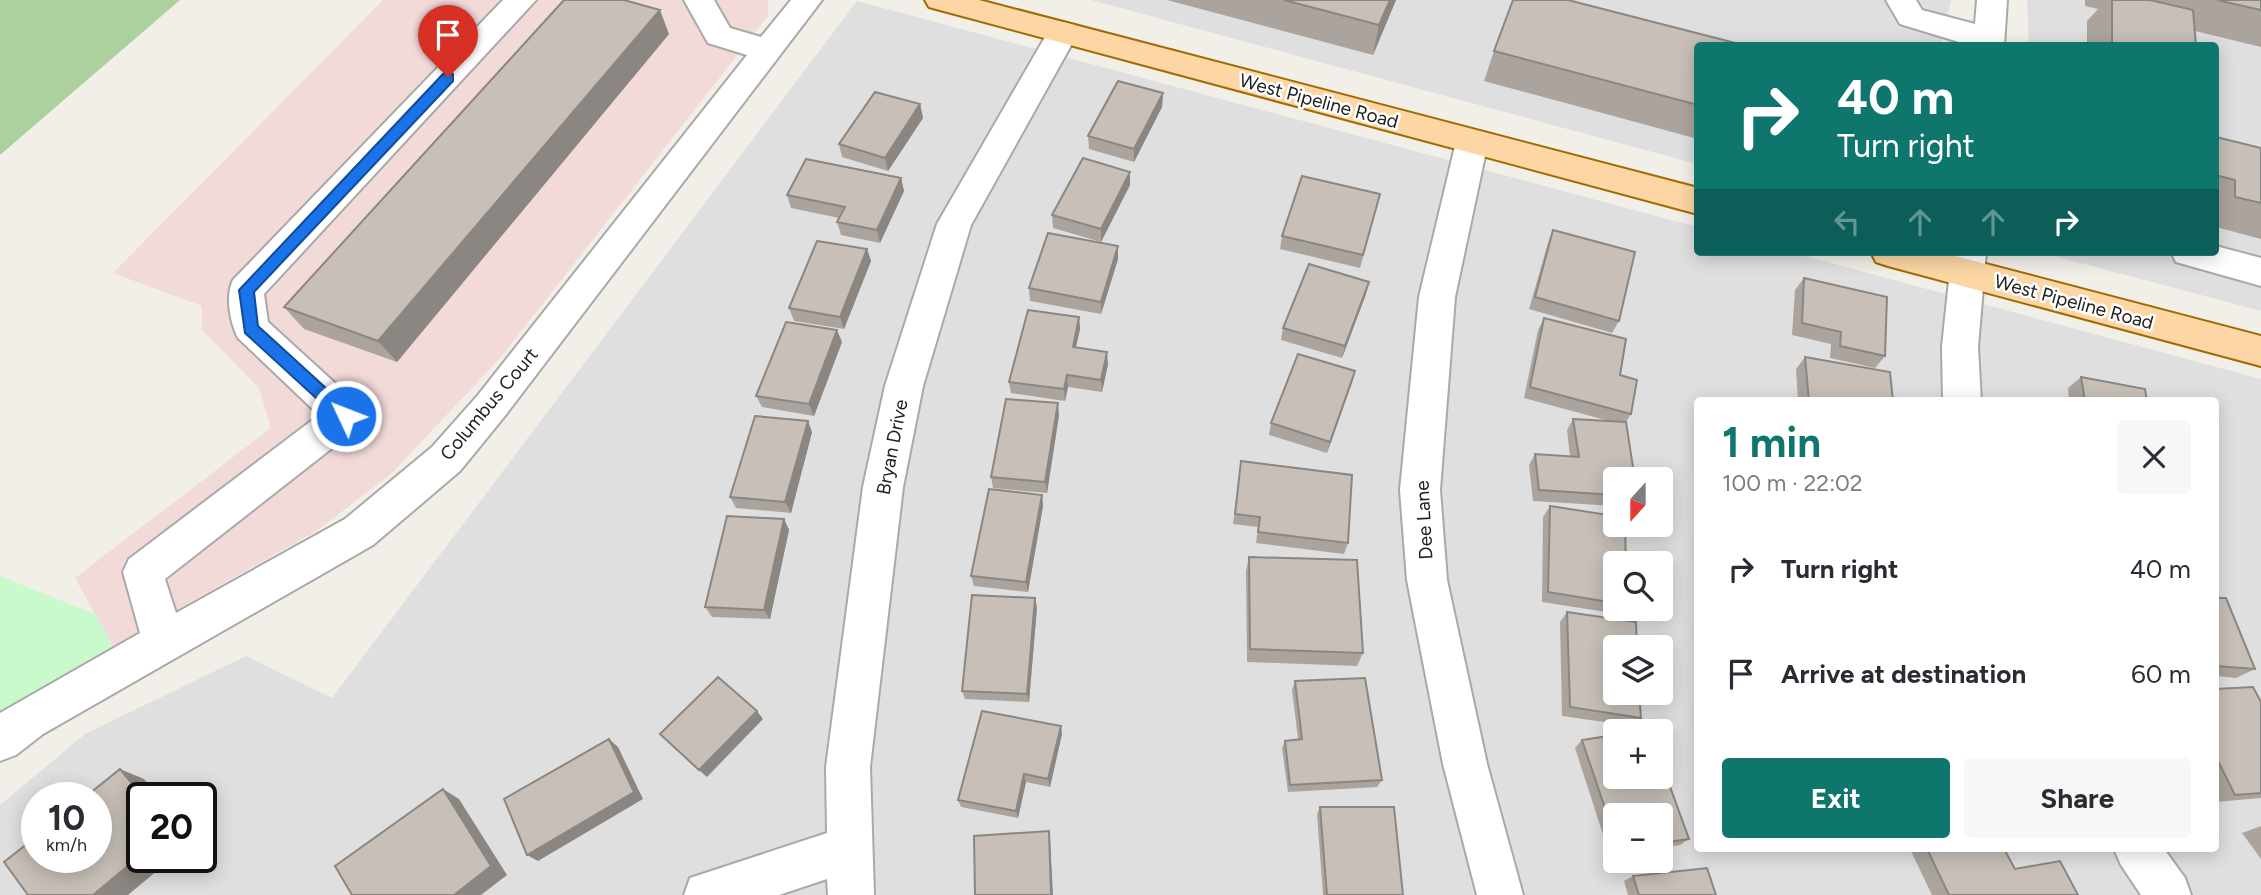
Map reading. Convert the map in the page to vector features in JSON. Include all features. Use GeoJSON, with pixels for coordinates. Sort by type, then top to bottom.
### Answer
{"type":"FeatureCollection","features":[{"type":"Feature","properties":{"kind":"main road","name":"West Pipeline Road"},"geometry":{"type":"LineString","coordinates":[[940,0],[1694,200]]}},
{"type":"Feature","properties":{"kind":"main road","name":"West Pipeline Road"},"geometry":{"type":"LineString","coordinates":[[1920,256],[1968,262],[2261,351]]}},
{"type":"Feature","properties":{"kind":"street"},"geometry":{"type":"LineString","coordinates":[[164,643],[143,572],[346,416],[251,328],[246,290],[522,0]]}},
{"type":"Feature","properties":{"kind":"street"},"geometry":{"type":"LineString","coordinates":[[699,0],[719,35],[768,50]]}},
{"type":"Feature","properties":{"kind":"street","name":"Columbus Court"},"geometry":{"type":"LineString","coordinates":[[0,740],[28,719],[359,532],[446,459],[491,406],[807,0]]}},
{"type":"Feature","properties":{"kind":"street"},"geometry":{"type":"LineString","coordinates":[[1901,0],[1911,17],[1988,42],[1992,0]]}},
{"type":"Feature","properties":{"kind":"street","name":"Bryan Drive"},"geometry":{"type":"LineString","coordinates":[[851,895],[848,767],[883,487],[904,386],[954,224],[1063,33]]}},
{"type":"Feature","properties":{"kind":"street","name":"Dee Lane"},"geometry":{"type":"LineString","coordinates":[[1472,142],[1437,297],[1420,490],[1427,579],[1465,764],[1500,895]]}},
{"type":"Feature","properties":{"kind":"street"},"geometry":{"type":"LineString","coordinates":[[2203,256],[2261,272]]}},
{"type":"Feature","properties":{"kind":"street"},"geometry":{"type":"LineString","coordinates":[[1962,397],[1960,347],[1968,262]]}},
{"type":"Feature","properties":{"kind":"street"},"geometry":{"type":"LineString","coordinates":[[707,895],[850,849]]}},
{"type":"Feature","properties":{"kind":"street"},"geometry":{"type":"LineString","coordinates":[[2139,852],[2168,895]]}},
{"type":"Feature","properties":{"kind":"shaded area"},"geometry":{"type":"Polygon","coordinates":[[[383,0],[768,0],[768,16],[501,357],[392,473],[318,530],[113,646],[75,578],[271,428],[259,388],[202,330],[202,306],[113,273],[383,0]]]}},
{"type":"Feature","properties":{"kind":"shaded area"},"geometry":{"type":"Polygon","coordinates":[[[1091,0],[1951,0],[1942,42],[1694,42],[1694,163],[1091,0]]]}},
{"type":"Feature","properties":{"kind":"shaded area"},"geometry":{"type":"Polygon","coordinates":[[[2027,0],[2261,0],[2261,311],[2054,256],[2219,256],[2219,42],[2029,42],[2027,0]]]}},
{"type":"Feature","properties":{"kind":"shaded area"},"geometry":{"type":"Polygon","coordinates":[[[857,1],[1694,226],[1694,256],[1805,256],[2261,379],[2261,895],[0,895],[0,805],[21,787],[21,873],[112,873],[112,782],[28,782],[85,734],[246,656],[332,698],[857,1]]]}},
{"type":"Feature","properties":{"kind":"green space"},"geometry":{"type":"Polygon","coordinates":[[[0,0],[180,0],[0,155],[0,0]]]}},
{"type":"Feature","properties":{"kind":"green space"},"geometry":{"type":"Polygon","coordinates":[[[0,576],[95,614],[113,646],[0,713],[0,576]]]}},
{"type":"Feature","properties":{"kind":"building"},"geometry":{"type":"Polygon","coordinates":[[[564,0],[624,0],[660,10],[378,341],[284,307],[564,0]]]}},
{"type":"Feature","properties":{"kind":"building"},"geometry":{"type":"Polygon","coordinates":[[[1284,0],[1390,0],[1379,25],[1284,0]]]}},
{"type":"Feature","properties":{"kind":"building"},"geometry":{"type":"Polygon","coordinates":[[[1513,0],[1568,0],[1731,42],[1694,42],[1694,104],[1494,51],[1513,0]]]}},
{"type":"Feature","properties":{"kind":"building"},"geometry":{"type":"Polygon","coordinates":[[[2112,0],[2150,0],[2193,10],[2196,42],[2112,42],[2112,0]]]}},
{"type":"Feature","properties":{"kind":"building"},"geometry":{"type":"Polygon","coordinates":[[[2217,0],[2261,0],[2261,10],[2217,0]]]}},
{"type":"Feature","properties":{"kind":"building"},"geometry":{"type":"Polygon","coordinates":[[[1118,81],[1163,93],[1134,149],[1088,136],[1118,81]]]}},
{"type":"Feature","properties":{"kind":"building"},"geometry":{"type":"Polygon","coordinates":[[[875,92],[920,104],[885,158],[839,144],[875,92]]]}},
{"type":"Feature","properties":{"kind":"building"},"geometry":{"type":"Polygon","coordinates":[[[2219,138],[2261,148],[2261,203],[2235,197],[2235,180],[2219,176],[2219,138]]]}},
{"type":"Feature","properties":{"kind":"building"},"geometry":{"type":"Polygon","coordinates":[[[1083,158],[1130,172],[1101,229],[1052,215],[1083,158]]]}},
{"type":"Feature","properties":{"kind":"building"},"geometry":{"type":"Polygon","coordinates":[[[806,159],[901,178],[877,230],[837,222],[845,207],[787,195],[806,159]]]}},
{"type":"Feature","properties":{"kind":"building"},"geometry":{"type":"Polygon","coordinates":[[[1302,176],[1380,194],[1363,255],[1282,236],[1302,176]]]}},
{"type":"Feature","properties":{"kind":"building"},"geometry":{"type":"Polygon","coordinates":[[[1553,230],[1635,252],[1619,321],[1535,297],[1553,230]]]}},
{"type":"Feature","properties":{"kind":"building"},"geometry":{"type":"Polygon","coordinates":[[[1048,233],[1118,246],[1101,302],[1029,288],[1048,233]]]}},
{"type":"Feature","properties":{"kind":"building"},"geometry":{"type":"Polygon","coordinates":[[[817,241],[867,249],[840,317],[789,308],[817,241]]]}},
{"type":"Feature","properties":{"kind":"building"},"geometry":{"type":"Polygon","coordinates":[[[1309,264],[1369,282],[1345,346],[1283,328],[1309,264]]]}},
{"type":"Feature","properties":{"kind":"building"},"geometry":{"type":"Polygon","coordinates":[[[1804,278],[1887,297],[1885,356],[1840,346],[1841,332],[1802,323],[1804,278]]]}},
{"type":"Feature","properties":{"kind":"building"},"geometry":{"type":"Polygon","coordinates":[[[1028,310],[1079,317],[1073,347],[1107,352],[1101,380],[1067,375],[1064,389],[1009,382],[1028,310]]]}},
{"type":"Feature","properties":{"kind":"building"},"geometry":{"type":"Polygon","coordinates":[[[1544,318],[1626,339],[1620,375],[1637,380],[1631,414],[1530,387],[1544,318]]]}},
{"type":"Feature","properties":{"kind":"building"},"geometry":{"type":"Polygon","coordinates":[[[786,322],[837,330],[809,404],[756,396],[786,322]]]}},
{"type":"Feature","properties":{"kind":"building"},"geometry":{"type":"Polygon","coordinates":[[[1298,354],[1355,371],[1330,442],[1271,423],[1298,354]]]}},
{"type":"Feature","properties":{"kind":"building"},"geometry":{"type":"Polygon","coordinates":[[[1805,357],[1890,372],[1893,397],[1809,397],[1805,357]]]}},
{"type":"Feature","properties":{"kind":"building"},"geometry":{"type":"Polygon","coordinates":[[[2081,377],[2145,389],[2146,397],[2084,397],[2081,377]]]}},
{"type":"Feature","properties":{"kind":"building"},"geometry":{"type":"Polygon","coordinates":[[[1006,399],[1058,403],[1045,482],[991,477],[1006,399]]]}},
{"type":"Feature","properties":{"kind":"building"},"geometry":{"type":"Polygon","coordinates":[[[755,416],[808,421],[785,502],[730,497],[755,416]]]}},
{"type":"Feature","properties":{"kind":"building"},"geometry":{"type":"Polygon","coordinates":[[[1573,419],[1626,422],[1633,467],[1603,467],[1603,494],[1539,490],[1535,454],[1579,457],[1573,419]]]}},
{"type":"Feature","properties":{"kind":"building"},"geometry":{"type":"Polygon","coordinates":[[[1241,461],[1352,475],[1348,543],[1258,532],[1260,517],[1235,514],[1241,461]]]}},
{"type":"Feature","properties":{"kind":"building"},"geometry":{"type":"Polygon","coordinates":[[[989,489],[1042,495],[1026,582],[971,576],[989,489]]]}},
{"type":"Feature","properties":{"kind":"building"},"geometry":{"type":"Polygon","coordinates":[[[1550,506],[1603,514],[1603,537],[1625,537],[1626,551],[1603,551],[1603,601],[1548,592],[1550,506]]]}},
{"type":"Feature","properties":{"kind":"building"},"geometry":{"type":"Polygon","coordinates":[[[727,516],[784,519],[764,610],[705,607],[727,516]]]}},
{"type":"Feature","properties":{"kind":"building"},"geometry":{"type":"Polygon","coordinates":[[[1249,557],[1357,560],[1363,653],[1250,649],[1249,557]]]}},
{"type":"Feature","properties":{"kind":"building"},"geometry":{"type":"Polygon","coordinates":[[[972,595],[1035,598],[1027,694],[962,691],[972,595]]]}},
{"type":"Feature","properties":{"kind":"building"},"geometry":{"type":"Polygon","coordinates":[[[2219,598],[2226,598],[2255,669],[2219,666],[2219,598]]]}},
{"type":"Feature","properties":{"kind":"building"},"geometry":{"type":"Polygon","coordinates":[[[1567,612],[1603,617],[1603,621],[1636,622],[1636,635],[1603,635],[1603,705],[1640,705],[1641,718],[1570,707],[1567,612]]]}},
{"type":"Feature","properties":{"kind":"building"},"geometry":{"type":"Polygon","coordinates":[[[718,677],[757,711],[699,770],[660,734],[718,677]]]}},
{"type":"Feature","properties":{"kind":"building"},"geometry":{"type":"Polygon","coordinates":[[[1365,678],[1382,780],[1290,785],[1285,741],[1302,739],[1295,681],[1365,678]]]}},
{"type":"Feature","properties":{"kind":"building"},"geometry":{"type":"Polygon","coordinates":[[[2253,687],[2261,702],[2261,793],[2235,795],[2219,763],[2219,689],[2253,687]]]}},
{"type":"Feature","properties":{"kind":"building"},"geometry":{"type":"Polygon","coordinates":[[[982,711],[1061,726],[1048,779],[1024,774],[1016,811],[958,800],[982,711]]]}},
{"type":"Feature","properties":{"kind":"building"},"geometry":{"type":"Polygon","coordinates":[[[1603,737],[1603,789],[1671,789],[1689,839],[1673,841],[1673,803],[1603,803],[1582,740],[1603,737]]]}},
{"type":"Feature","properties":{"kind":"building"},"geometry":{"type":"Polygon","coordinates":[[[609,739],[634,792],[527,855],[504,799],[609,739]]]}},
{"type":"Feature","properties":{"kind":"building"},"geometry":{"type":"Polygon","coordinates":[[[120,769],[131,782],[126,782],[126,867],[93,895],[28,895],[4,862],[21,849],[21,873],[112,873],[112,782],[104,782],[120,769]]]}},
{"type":"Feature","properties":{"kind":"building"},"geometry":{"type":"Polygon","coordinates":[[[443,789],[491,866],[454,895],[352,895],[335,866],[443,789]]]}},
{"type":"Feature","properties":{"kind":"building"},"geometry":{"type":"Polygon","coordinates":[[[1320,807],[1394,807],[1403,895],[1327,895],[1320,807]]]}},
{"type":"Feature","properties":{"kind":"building"},"geometry":{"type":"Polygon","coordinates":[[[1049,831],[1051,895],[975,895],[974,836],[1049,831]]]}},
{"type":"Feature","properties":{"kind":"building"},"geometry":{"type":"Polygon","coordinates":[[[1928,852],[2006,852],[2015,869],[2060,861],[2078,895],[1949,895],[1928,852]]]}},
{"type":"Feature","properties":{"kind":"building"},"geometry":{"type":"Polygon","coordinates":[[[1707,868],[1716,895],[1639,895],[1633,876],[1707,868]]]}},
{"type":"Feature","properties":{"kind":"route"},"geometry":{"type":"LineString","coordinates":[[346,416],[251,328],[246,290],[448,77]]}}]}
